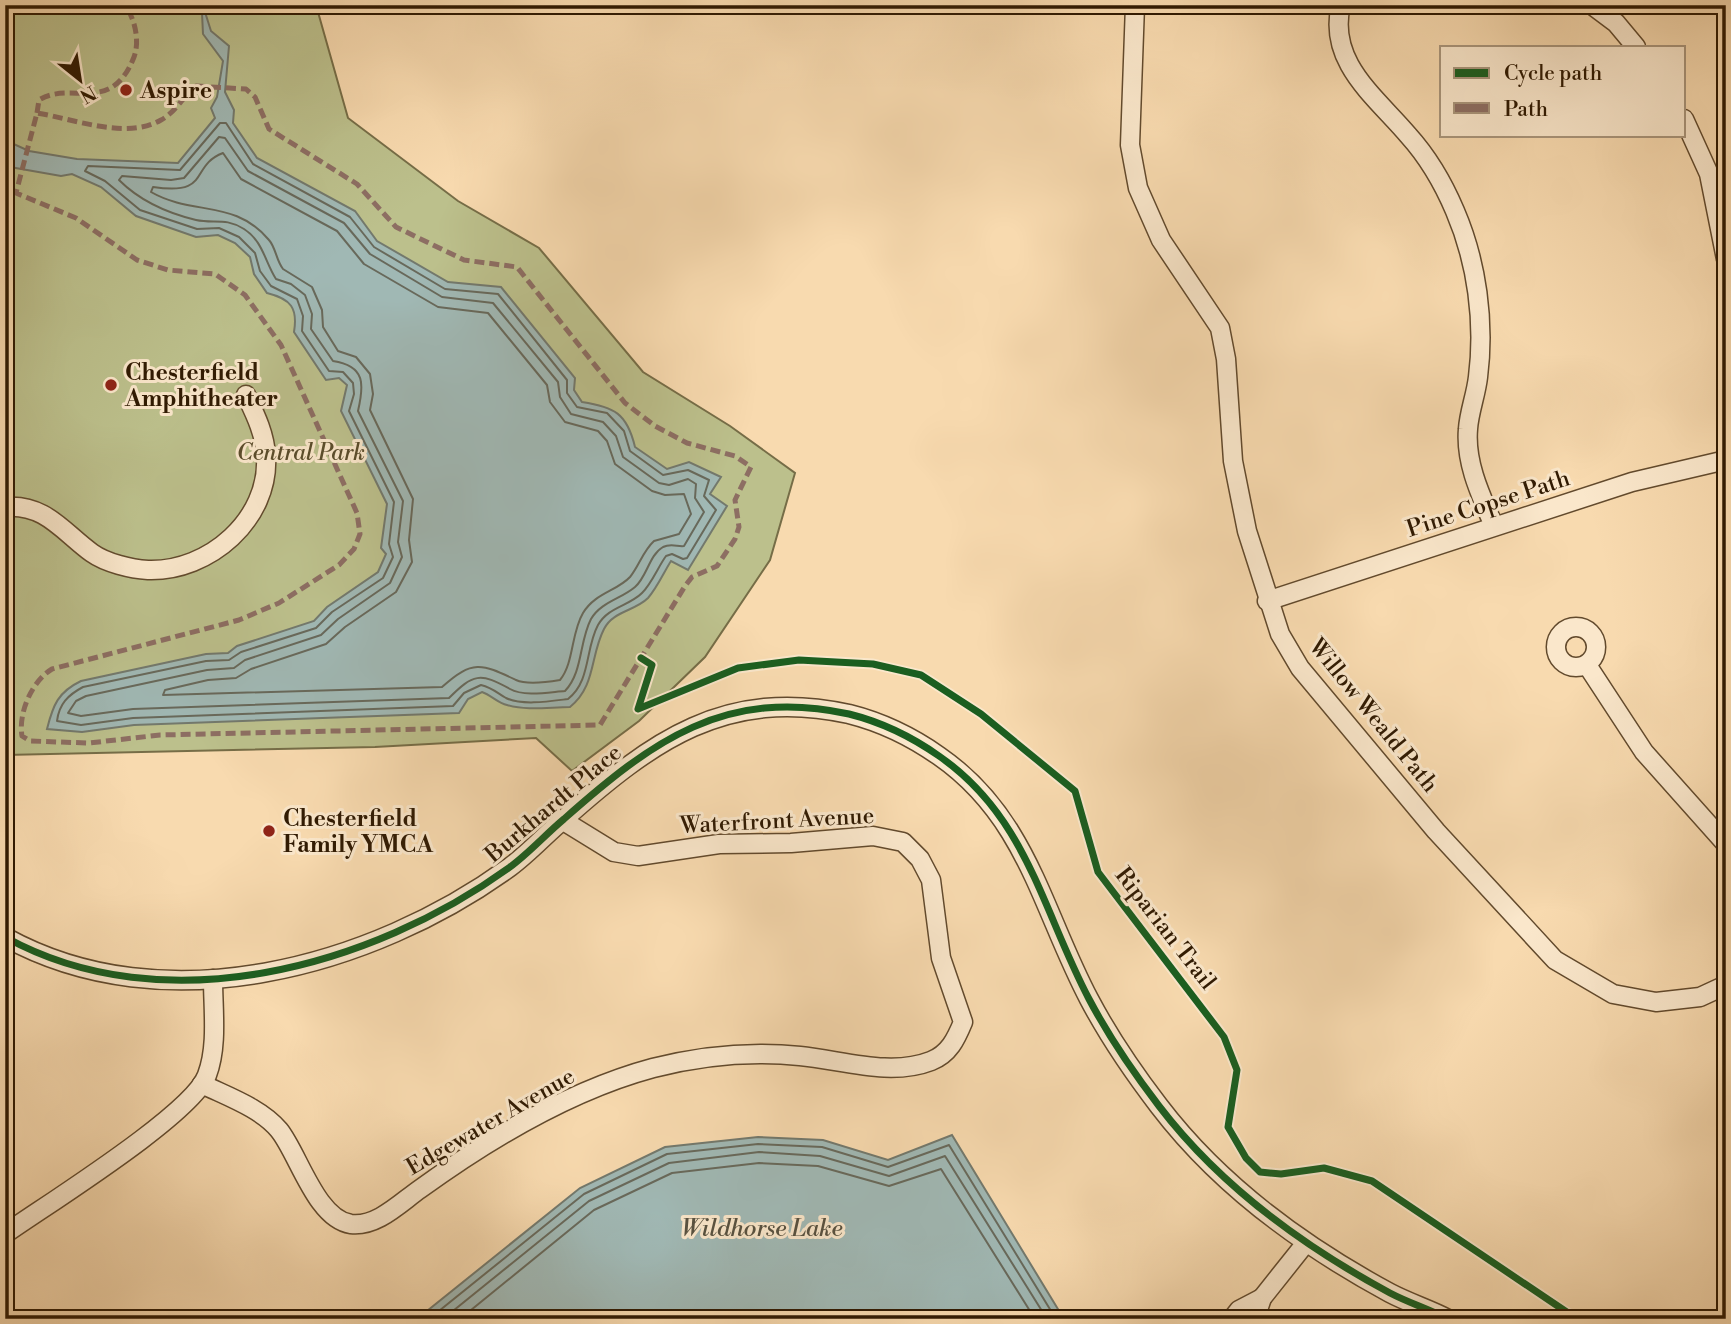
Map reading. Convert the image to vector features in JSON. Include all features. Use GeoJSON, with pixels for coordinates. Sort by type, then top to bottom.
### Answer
{"type":"FeatureCollection","features":[{"type":"Feature","properties":{"kind":"street","name":"Willow Weald Path"},"geometry":{"type":"LineString","coordinates":[[1135,5],[1130,145],[1138,188],[1161,240],[1220,328],[1226,359],[1233,461],[1247,531],[1267,601],[1280,634],[1300,667],[1436,831],[1555,960],[1613,994],[1656,1002],[1700,997],[1726,985]]}},
{"type":"Feature","properties":{"kind":"street"},"geometry":{"type":"LineString","coordinates":[[1341,5],[1338,17],[1341,44],[1351,69],[1363,89],[1409,136],[1439,179],[1456,212],[1469,254],[1479,300],[1480,348],[1468,441],[1477,487],[1494,526]]}},
{"type":"Feature","properties":{"kind":"street"},"geometry":{"type":"LineString","coordinates":[[1592,5],[1616,23],[1635,46]]}},
{"type":"Feature","properties":{"kind":"street"},"geometry":{"type":"LineString","coordinates":[[1686,123],[1709,174],[1726,259]]}},
{"type":"Feature","properties":{"kind":"street"},"geometry":{"type":"LineString","coordinates":[[5,507],[35,509],[59,523],[94,555],[121,565],[149,570],[182,566],[212,554],[239,533],[263,485],[266,457],[259,422],[246,395]]}},
{"type":"Feature","properties":{"kind":"street","name":"Pine Copse Path"},"geometry":{"type":"LineString","coordinates":[[1267,601],[1632,482],[1726,460]]}},
{"type":"Feature","properties":{"kind":"street"},"geometry":{"type":"LineString","coordinates":[[1587,665],[1644,752],[1726,844]]}},
{"type":"Feature","properties":{"kind":"street","name":"Burkhardt Place"},"geometry":{"type":"LineString","coordinates":[[5,937],[71,964],[121,974],[213,979],[294,967],[339,955],[403,932],[463,900],[515,864],[627,764],[681,731],[741,710],[785,707],[850,715],[911,736],[962,772],[1008,825],[1033,870],[1054,925],[1089,999],[1120,1053],[1160,1108],[1211,1166],[1306,1244],[1395,1296],[1448,1319]]}},
{"type":"Feature","properties":{"kind":"street","name":"Waterfront Avenue"},"geometry":{"type":"LineString","coordinates":[[562,820],[614,852],[638,856],[719,844],[791,843],[873,836],[903,842],[920,859],[931,880],[941,958],[963,1022],[948,1050]]}},
{"type":"Feature","properties":{"kind":"street"},"geometry":{"type":"LineString","coordinates":[[5,1234],[152,1131],[195,1095],[207,1076],[214,1046],[213,979]]}},
{"type":"Feature","properties":{"kind":"street","name":"Edgewater Avenue"},"geometry":{"type":"LineString","coordinates":[[202,1084],[248,1107],[277,1128],[326,1208],[347,1224],[361,1224],[378,1219],[441,1173],[523,1124],[600,1085],[655,1068],[740,1054],[798,1055],[881,1067],[918,1065],[934,1060],[948,1050]]}},
{"type":"Feature","properties":{"kind":"street"},"geometry":{"type":"LineString","coordinates":[[1232,1319],[1239,1310],[1262,1297],[1306,1244]]}},
{"type":"Feature","properties":{"kind":"street"},"geometry":{"type":"LineString","coordinates":[[1255,1319],[1262,1297]]}},
{"type":"Feature","properties":{"kind":"green space","name":"Central Park"},"geometry":{"type":"Polygon","coordinates":[[[5,5],[316,5],[348,118],[458,201],[539,248],[643,372],[730,426],[795,473],[770,560],[705,657],[639,721],[572,771],[536,738],[375,747],[5,755],[5,5]]]}},
{"type":"Feature","properties":{"kind":"water"},"geometry":{"type":"Polygon","coordinates":[[[198,5],[204,9],[211,31],[229,46],[225,92],[234,110],[233,123],[257,158],[355,211],[377,241],[448,282],[501,287],[575,378],[574,390],[582,402],[603,406],[618,414],[628,426],[635,447],[667,469],[689,462],[721,477],[710,494],[727,506],[688,570],[671,561],[648,598],[608,623],[600,639],[584,690],[570,707],[515,707],[482,692],[468,699],[459,713],[134,725],[82,732],[47,729],[58,700],[81,681],[206,654],[228,653],[237,646],[314,621],[327,607],[378,572],[386,554],[381,548],[387,504],[341,411],[347,385],[339,378],[326,380],[294,332],[295,317],[291,306],[282,298],[267,293],[254,274],[250,257],[235,243],[218,235],[196,237],[136,216],[101,187],[72,174],[61,176],[10,167],[5,163],[5,140],[29,151],[77,159],[178,163],[215,118],[211,108],[217,97],[223,61],[203,34],[202,13],[198,5]]]}},
{"type":"Feature","properties":{"kind":"water","name":"Wildhorse Lake"},"geometry":{"type":"Polygon","coordinates":[[[952,1135],[1064,1319],[417,1319],[580,1188],[665,1147],[758,1137],[823,1140],[888,1160],[952,1135]]]}},
{"type":"Feature","properties":{"kind":"marked path"},"geometry":{"type":"LineString","coordinates":[[37,113],[39,100],[64,93],[102,91],[114,86],[125,75],[137,44],[134,23],[125,5]]}},
{"type":"Feature","properties":{"kind":"marked path"},"geometry":{"type":"LineString","coordinates":[[196,86],[246,89],[255,97],[269,129],[357,184],[396,227],[464,260],[517,267],[625,403],[655,426],[687,443],[735,456],[751,467],[735,500],[739,527],[735,539],[717,566],[692,577],[685,586],[600,725],[160,735],[89,743],[30,741],[22,736],[22,718],[28,698],[38,681],[52,669],[239,620],[279,603],[339,565],[354,549],[360,534],[357,513],[281,345],[245,295],[215,274],[168,270],[137,260],[76,218],[16,193],[37,113],[116,128],[147,126],[166,117],[196,86]]}},
{"type":"Feature","properties":{"kind":"cycle path","name":"Riparian Trail"},"geometry":{"type":"LineString","coordinates":[[641,658],[652,665],[638,709],[738,668],[799,660],[873,664],[921,675],[981,714],[1075,791],[1098,872],[1224,1037],[1237,1070],[1228,1127],[1246,1158],[1260,1172],[1281,1174],[1324,1168],[1372,1181],[1577,1319]]}},
{"type":"Feature","properties":{"kind":"cycle path"},"geometry":{"type":"LineString","coordinates":[[5,937],[67,963],[132,977],[198,980],[265,972],[331,956],[395,932],[455,902],[517,862],[628,766],[660,744],[693,727],[728,715],[765,708],[805,708],[861,717],[907,736],[929,749],[969,780],[993,807],[1013,836],[1029,867],[1073,966],[1105,1027],[1159,1106],[1208,1162],[1264,1212],[1325,1255],[1390,1293],[1448,1319]]}},
{"type":"Feature","properties":{"kind":"place","name":"Aspire"},"geometry":{"type":"Point","coordinates":[126,90]}},
{"type":"Feature","properties":{"kind":"place","name":"Chesterfield Amphitheater"},"geometry":{"type":"Point","coordinates":[111,385]}},
{"type":"Feature","properties":{"kind":"place","name":"Chesterfield Family YMCA"},"geometry":{"type":"Point","coordinates":[269,831]}}]}
